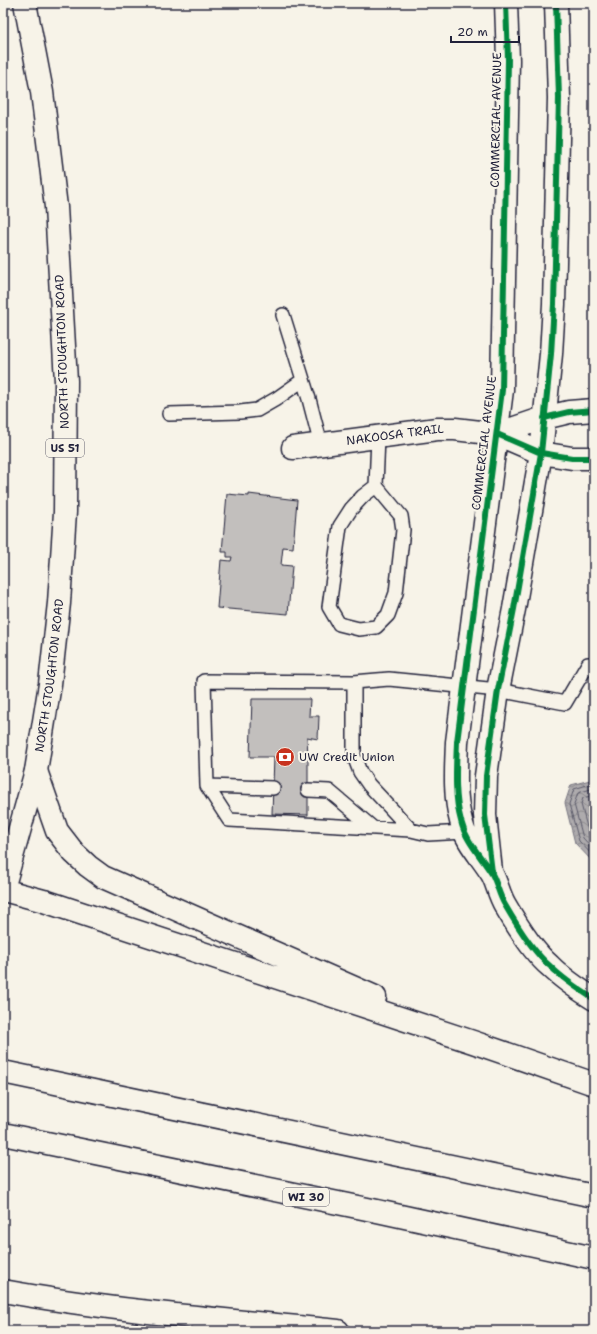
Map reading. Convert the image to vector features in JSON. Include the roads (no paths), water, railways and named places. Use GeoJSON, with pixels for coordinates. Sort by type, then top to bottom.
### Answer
{"type":"FeatureCollection","features":[{"type":"Feature","properties":{"kind":"main road","name":"NORTH STOUGHTON ROAD"},"geometry":{"type":"LineString","coordinates":[[3,890],[36,771],[50,684],[59,603],[65,512],[66,381],[56,207],[42,92],[25,3]]}},
{"type":"Feature","properties":{"kind":"main road","name":"COMMERCIAL AVENUE"},"geometry":{"type":"LineString","coordinates":[[506,3],[508,60],[502,390],[457,742],[456,767],[459,812],[461,824],[465,832],[478,855],[492,874],[504,903],[517,924],[538,953],[554,970],[594,999]]}},
{"type":"Feature","properties":{"kind":"main road","name":"COMMERCIAL AVENUE"},"geometry":{"type":"LineString","coordinates":[[492,874],[485,816],[486,776],[498,690],[514,609],[540,453],[552,354],[559,98],[556,3]]}},
{"type":"Feature","properties":{"kind":"main road","name":"NAKOOSA TRAIL"},"geometry":{"type":"LineString","coordinates":[[497,434],[544,418],[569,412],[594,410]]}},
{"type":"Feature","properties":{"kind":"main road","name":"NAKOOSA TRAIL"},"geometry":{"type":"LineString","coordinates":[[293,448],[436,429],[455,429],[497,434],[540,453],[572,458],[594,458]]}},
{"type":"Feature","properties":{"kind":"main road"},"geometry":{"type":"LineString","coordinates":[[36,771],[57,831],[88,866],[103,877],[333,978],[473,1042]]}},
{"type":"Feature","properties":{"kind":"main road"},"geometry":{"type":"LineString","coordinates":[[3,890],[52,903],[473,1042],[594,1084]]}},
{"type":"Feature","properties":{"kind":"main road"},"geometry":{"type":"LineString","coordinates":[[3,1072],[594,1196]]}},
{"type":"Feature","properties":{"kind":"main road","name":"WI 30"},"geometry":{"type":"LineString","coordinates":[[10,1136],[594,1258]]}},
{"type":"Feature","properties":{"kind":"main road"},"geometry":{"type":"LineString","coordinates":[[3,1291],[52,1300],[142,1312],[338,1331]]}},
{"type":"Feature","properties":{"kind":"main road"},"geometry":{"type":"LineString","coordinates":[[3,1304],[52,1300]]}},
{"type":"Feature","properties":{"kind":"lane"},"geometry":{"type":"LineString","coordinates":[[283,315],[321,445]]}},
{"type":"Feature","properties":{"kind":"lane"},"geometry":{"type":"LineString","coordinates":[[169,414],[240,412],[257,410],[303,380]]}},
{"type":"Feature","properties":{"kind":"lane"},"geometry":{"type":"LineString","coordinates":[[376,486],[351,509],[340,526],[329,608],[339,624],[359,629],[376,627],[388,616],[396,593],[403,530],[401,516],[376,486],[378,437]]}},
{"type":"Feature","properties":{"kind":"lane"},"geometry":{"type":"LineString","coordinates":[[465,832],[428,834],[411,830],[229,820],[206,786],[204,681],[354,682],[389,679],[498,690],[565,703],[588,664],[594,664]]}},
{"type":"Feature","properties":{"kind":"lane"},"geometry":{"type":"LineString","coordinates":[[354,682],[354,756],[360,772],[369,785],[411,830]]}},
{"type":"Feature","properties":{"kind":"lane"},"geometry":{"type":"LineString","coordinates":[[206,786],[273,788]]}},
{"type":"Feature","properties":{"kind":"lane"},"geometry":{"type":"LineString","coordinates":[[308,790],[329,791],[373,828]]}},
{"type":"Feature","properties":{"kind":"water"},"geometry":{"type":"Polygon","coordinates":[[[594,779],[594,863],[575,843],[565,803],[571,785],[594,779]]]}},
{"type":"Feature","properties":{"kind":"place","name":"UW Credit Union"},"geometry":{"type":"Point","coordinates":[285,757]}}]}
